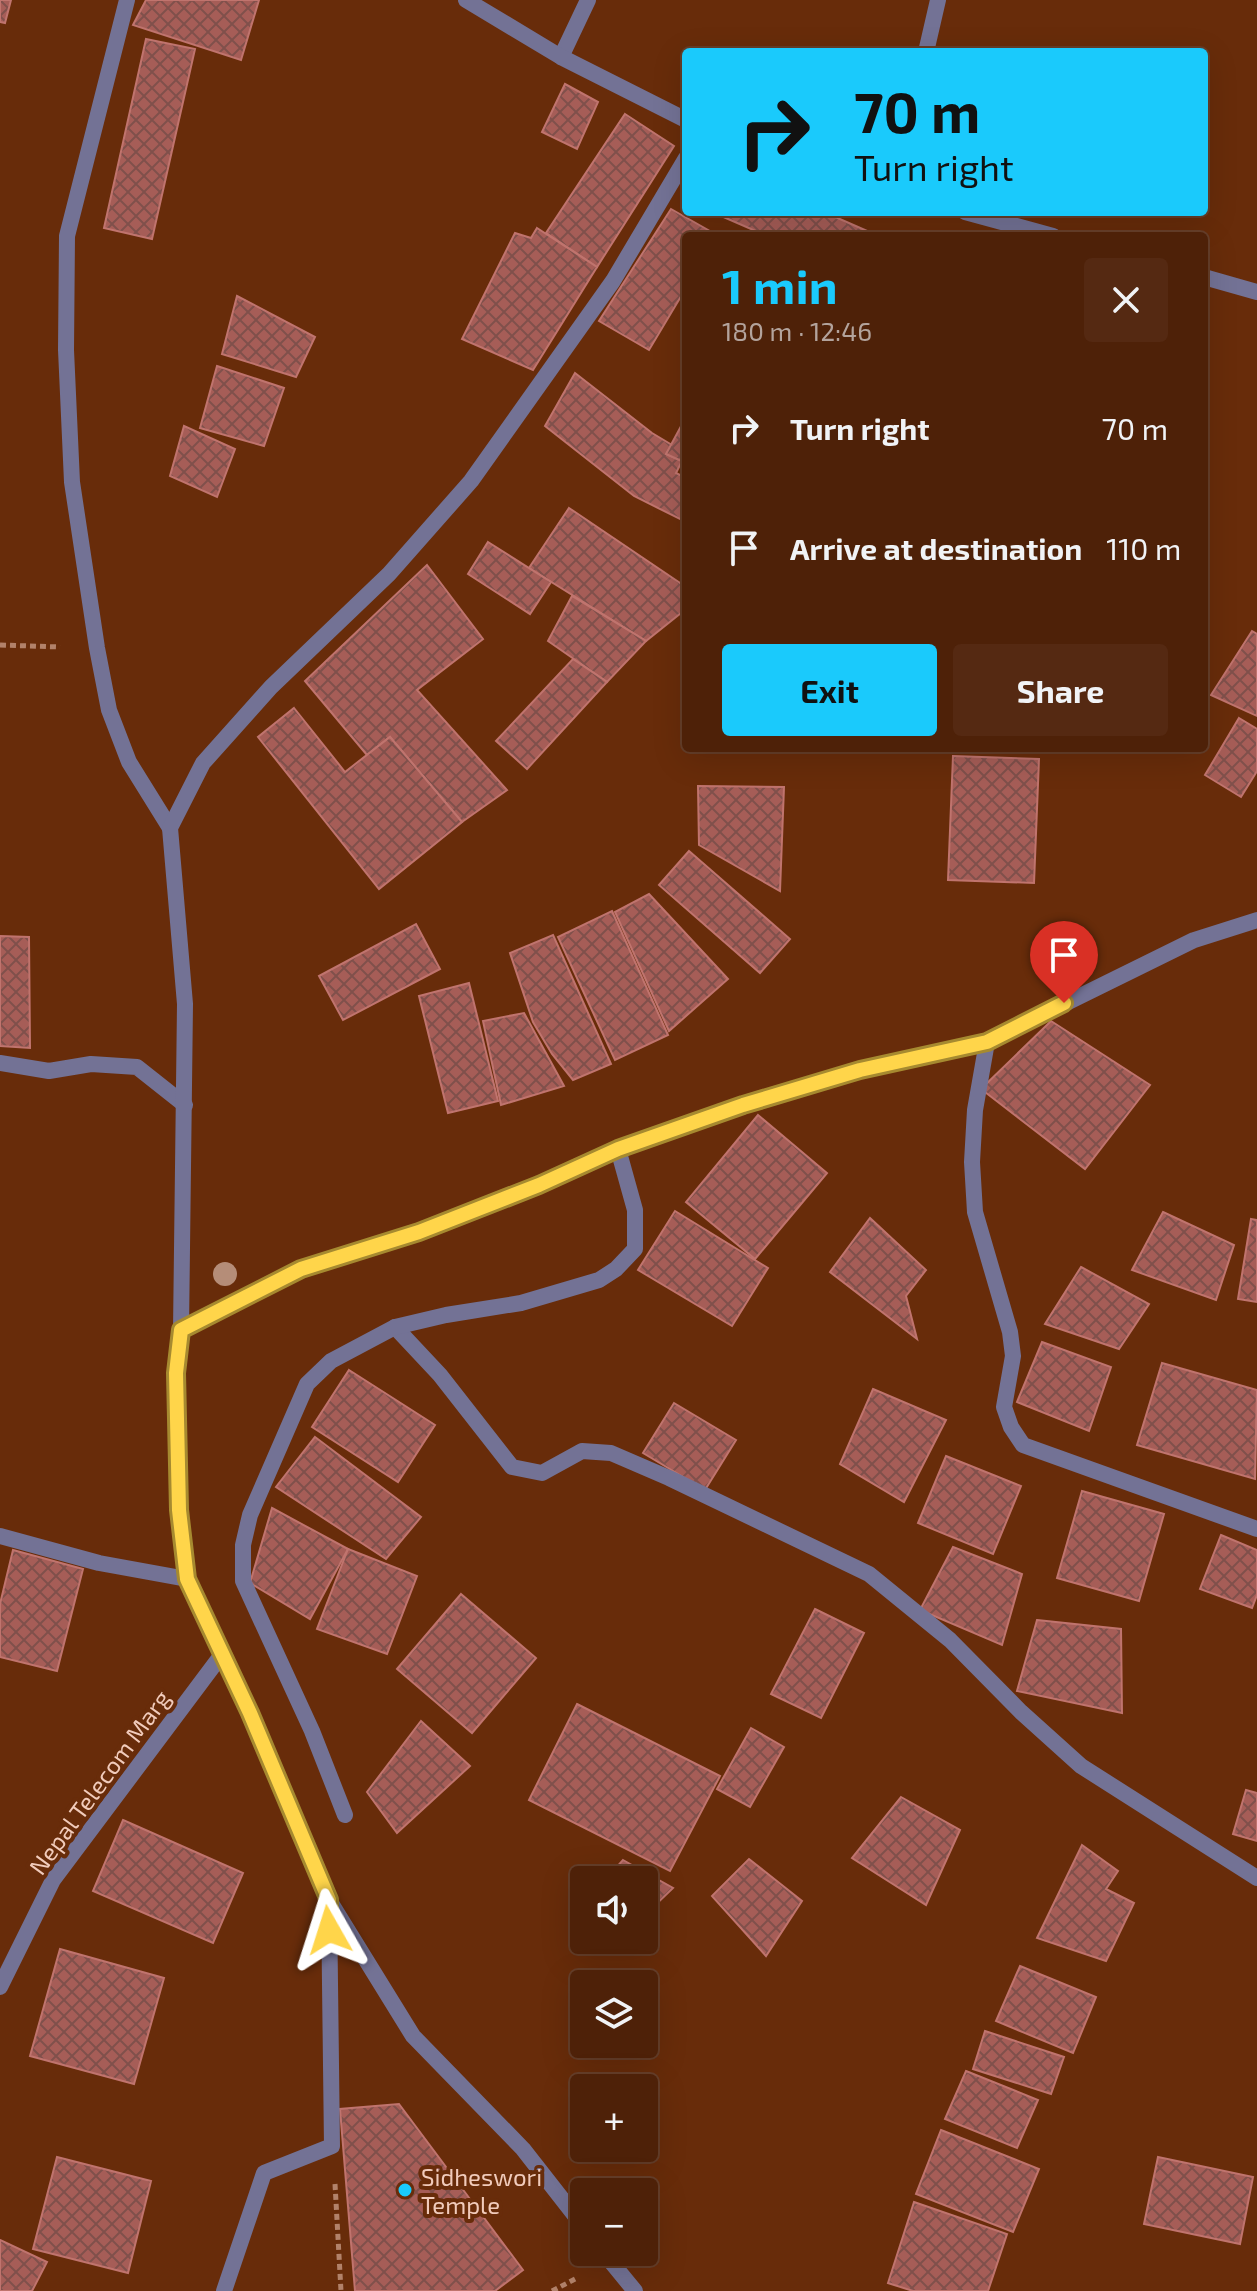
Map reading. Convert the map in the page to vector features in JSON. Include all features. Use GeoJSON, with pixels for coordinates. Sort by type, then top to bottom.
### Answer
{"type":"FeatureCollection","features":[{"type":"Feature","properties":{"kind":"street"},"geometry":{"type":"LineString","coordinates":[[127,0],[67,236],[66,350],[72,482],[109,710],[129,762],[170,828],[185,1004],[181,1330],[176,1373],[178,1480],[187,1579],[223,1653],[329,1900],[413,2036],[523,2149],[570,2209]]}},
{"type":"Feature","properties":{"kind":"street"},"geometry":{"type":"LineString","coordinates":[[466,0],[561,57],[682,118]]}},
{"type":"Feature","properties":{"kind":"street"},"geometry":{"type":"LineString","coordinates":[[561,57],[588,0]]}},
{"type":"Feature","properties":{"kind":"street"},"geometry":{"type":"LineString","coordinates":[[927,48],[938,0]]}},
{"type":"Feature","properties":{"kind":"street"},"geometry":{"type":"LineString","coordinates":[[170,828],[203,763],[271,687],[389,574],[471,481],[613,281],[682,165]]}},
{"type":"Feature","properties":{"kind":"street"},"geometry":{"type":"LineString","coordinates":[[980,216],[1038,232]]}},
{"type":"Feature","properties":{"kind":"street"},"geometry":{"type":"LineString","coordinates":[[1208,278],[1257,292]]}},
{"type":"Feature","properties":{"kind":"street"},"geometry":{"type":"LineString","coordinates":[[181,1330],[301,1269],[419,1232],[539,1185],[618,1149],[743,1105],[860,1070],[987,1042],[1194,940],[1257,920]]}},
{"type":"Feature","properties":{"kind":"street"},"geometry":{"type":"LineString","coordinates":[[987,1042],[975,1110],[972,1162],[975,1212],[1010,1332],[1013,1356],[1004,1407],[1011,1427],[1023,1445],[1257,1529]]}},
{"type":"Feature","properties":{"kind":"street"},"geometry":{"type":"LineString","coordinates":[[0,1063],[49,1071],[91,1064],[137,1067],[185,1105]]}},
{"type":"Feature","properties":{"kind":"street"},"geometry":{"type":"LineString","coordinates":[[345,1815],[312,1731],[243,1581],[243,1545],[250,1515],[307,1384],[331,1361],[395,1327],[521,1303],[599,1280],[616,1269],[635,1249],[635,1210],[618,1149]]}},
{"type":"Feature","properties":{"kind":"street"},"geometry":{"type":"LineString","coordinates":[[395,1327],[440,1375],[512,1467],[542,1473],[582,1451],[611,1453],[869,1574],[950,1640],[1021,1712],[1081,1766],[1257,1878]]}},
{"type":"Feature","properties":{"kind":"street"},"geometry":{"type":"LineString","coordinates":[[0,1536],[99,1563],[187,1579]]}},
{"type":"Feature","properties":{"kind":"street","name":"Nepal Telecom Marg"},"geometry":{"type":"LineString","coordinates":[[0,1987],[53,1880],[223,1653]]}},
{"type":"Feature","properties":{"kind":"street"},"geometry":{"type":"LineString","coordinates":[[224,2291],[264,2173],[332,2146],[329,1900]]}},
{"type":"Feature","properties":{"kind":"street"},"geometry":{"type":"LineString","coordinates":[[614,2266],[635,2291]]}},
{"type":"Feature","properties":{"kind":"path"},"geometry":{"type":"LineString","coordinates":[[0,645],[97,648]]}},
{"type":"Feature","properties":{"kind":"path"},"geometry":{"type":"LineString","coordinates":[[332,2146],[341,2291]]}},
{"type":"Feature","properties":{"kind":"building"},"geometry":{"type":"Polygon","coordinates":[[[0,0],[11,0],[5,23],[0,22],[0,0]]]}},
{"type":"Feature","properties":{"kind":"building"},"geometry":{"type":"Polygon","coordinates":[[[146,0],[259,0],[241,60],[133,25],[146,0]]]}},
{"type":"Feature","properties":{"kind":"building"},"geometry":{"type":"Polygon","coordinates":[[[146,39],[195,49],[152,239],[104,228],[146,39]]]}},
{"type":"Feature","properties":{"kind":"building"},"geometry":{"type":"Polygon","coordinates":[[[565,84],[598,102],[577,149],[542,132],[565,84]]]}},
{"type":"Feature","properties":{"kind":"building"},"geometry":{"type":"Polygon","coordinates":[[[625,114],[674,146],[597,267],[546,233],[625,114]]]}},
{"type":"Feature","properties":{"kind":"building"},"geometry":{"type":"Polygon","coordinates":[[[671,209],[712,232],[682,232],[682,295],[649,350],[599,321],[671,209]]]}},
{"type":"Feature","properties":{"kind":"building"},"geometry":{"type":"Polygon","coordinates":[[[721,216],[833,216],[869,232],[758,232],[721,216]]]}},
{"type":"Feature","properties":{"kind":"building"},"geometry":{"type":"Polygon","coordinates":[[[537,228],[597,267],[533,370],[462,339],[515,233],[531,238],[537,228]]]}},
{"type":"Feature","properties":{"kind":"building"},"geometry":{"type":"Polygon","coordinates":[[[237,296],[315,337],[296,377],[222,354],[237,296]]]}},
{"type":"Feature","properties":{"kind":"building"},"geometry":{"type":"Polygon","coordinates":[[[217,366],[284,388],[264,446],[200,428],[217,366]]]}},
{"type":"Feature","properties":{"kind":"building"},"geometry":{"type":"Polygon","coordinates":[[[575,373],[672,445],[666,454],[682,461],[676,473],[682,476],[682,520],[634,496],[545,426],[575,373]]]}},
{"type":"Feature","properties":{"kind":"building"},"geometry":{"type":"Polygon","coordinates":[[[682,424],[682,461],[666,454],[682,424]]]}},
{"type":"Feature","properties":{"kind":"building"},"geometry":{"type":"Polygon","coordinates":[[[184,426],[235,449],[217,497],[170,476],[184,426]]]}},
{"type":"Feature","properties":{"kind":"building"},"geometry":{"type":"Polygon","coordinates":[[[569,508],[682,584],[682,612],[646,641],[529,568],[569,508]]]}},
{"type":"Feature","properties":{"kind":"building"},"geometry":{"type":"Polygon","coordinates":[[[488,542],[551,582],[530,614],[468,574],[488,542]]]}},
{"type":"Feature","properties":{"kind":"building"},"geometry":{"type":"Polygon","coordinates":[[[427,565],[483,639],[417,690],[507,790],[462,822],[390,737],[367,755],[305,681],[427,565]]]}},
{"type":"Feature","properties":{"kind":"building"},"geometry":{"type":"Polygon","coordinates":[[[572,596],[646,641],[607,682],[548,641],[572,596]]]}},
{"type":"Feature","properties":{"kind":"building"},"geometry":{"type":"Polygon","coordinates":[[[1252,631],[1257,634],[1257,716],[1211,695],[1252,631]]]}},
{"type":"Feature","properties":{"kind":"building"},"geometry":{"type":"Polygon","coordinates":[[[573,659],[607,682],[527,769],[496,741],[573,659]]]}},
{"type":"Feature","properties":{"kind":"building"},"geometry":{"type":"Polygon","coordinates":[[[294,708],[345,772],[390,737],[462,822],[379,889],[258,737],[294,708]]]}},
{"type":"Feature","properties":{"kind":"building"},"geometry":{"type":"Polygon","coordinates":[[[1239,718],[1257,729],[1257,771],[1241,797],[1205,775],[1239,718]]]}},
{"type":"Feature","properties":{"kind":"building"},"geometry":{"type":"Polygon","coordinates":[[[953,756],[1039,759],[1034,883],[948,880],[953,756]]]}},
{"type":"Feature","properties":{"kind":"building"},"geometry":{"type":"Polygon","coordinates":[[[698,786],[784,787],[780,891],[699,845],[698,786]]]}},
{"type":"Feature","properties":{"kind":"building"},"geometry":{"type":"Polygon","coordinates":[[[689,851],[790,939],[760,973],[659,885],[689,851]]]}},
{"type":"Feature","properties":{"kind":"building"},"geometry":{"type":"Polygon","coordinates":[[[649,894],[728,979],[669,1031],[615,912],[649,894]]]}},
{"type":"Feature","properties":{"kind":"building"},"geometry":{"type":"Polygon","coordinates":[[[612,911],[668,1035],[615,1060],[558,937],[612,911]]]}},
{"type":"Feature","properties":{"kind":"building"},"geometry":{"type":"Polygon","coordinates":[[[416,924],[440,969],[343,1020],[319,976],[416,924]]]}},
{"type":"Feature","properties":{"kind":"building"},"geometry":{"type":"Polygon","coordinates":[[[553,935],[611,1064],[573,1080],[552,1054],[533,1022],[510,953],[553,935]]]}},
{"type":"Feature","properties":{"kind":"building"},"geometry":{"type":"Polygon","coordinates":[[[0,936],[29,937],[30,1048],[0,1046],[0,936]]]}},
{"type":"Feature","properties":{"kind":"building"},"geometry":{"type":"Polygon","coordinates":[[[469,983],[498,1101],[448,1113],[419,996],[469,983]]]}},
{"type":"Feature","properties":{"kind":"building"},"geometry":{"type":"Polygon","coordinates":[[[524,1013],[564,1086],[501,1105],[483,1021],[524,1013]]]}},
{"type":"Feature","properties":{"kind":"building"},"geometry":{"type":"Polygon","coordinates":[[[1051,1021],[1150,1085],[1085,1169],[981,1089],[1051,1021]]]}},
{"type":"Feature","properties":{"kind":"building"},"geometry":{"type":"Polygon","coordinates":[[[758,1115],[827,1173],[755,1259],[686,1202],[758,1115]]]}},
{"type":"Feature","properties":{"kind":"building"},"geometry":{"type":"Polygon","coordinates":[[[675,1211],[768,1268],[732,1326],[638,1270],[675,1211]]]}},
{"type":"Feature","properties":{"kind":"building"},"geometry":{"type":"Polygon","coordinates":[[[1163,1212],[1234,1245],[1216,1300],[1132,1270],[1163,1212]]]}},
{"type":"Feature","properties":{"kind":"building"},"geometry":{"type":"Polygon","coordinates":[[[870,1218],[926,1270],[906,1296],[917,1339],[830,1272],[870,1218]]]}},
{"type":"Feature","properties":{"kind":"building"},"geometry":{"type":"Polygon","coordinates":[[[1251,1219],[1257,1220],[1257,1302],[1238,1299],[1251,1219]]]}},
{"type":"Feature","properties":{"kind":"building"},"geometry":{"type":"Polygon","coordinates":[[[1081,1267],[1149,1304],[1119,1349],[1045,1324],[1081,1267]]]}},
{"type":"Feature","properties":{"kind":"building"},"geometry":{"type":"Polygon","coordinates":[[[1042,1342],[1111,1367],[1089,1431],[1017,1402],[1042,1342]]]}},
{"type":"Feature","properties":{"kind":"building"},"geometry":{"type":"Polygon","coordinates":[[[1162,1363],[1257,1390],[1255,1479],[1137,1445],[1162,1363]]]}},
{"type":"Feature","properties":{"kind":"building"},"geometry":{"type":"Polygon","coordinates":[[[349,1370],[435,1425],[398,1482],[312,1427],[349,1370]]]}},
{"type":"Feature","properties":{"kind":"building"},"geometry":{"type":"Polygon","coordinates":[[[873,1389],[946,1420],[904,1502],[840,1464],[873,1389]]]}},
{"type":"Feature","properties":{"kind":"building"},"geometry":{"type":"Polygon","coordinates":[[[674,1403],[736,1440],[705,1490],[643,1453],[674,1403]]]}},
{"type":"Feature","properties":{"kind":"building"},"geometry":{"type":"Polygon","coordinates":[[[315,1437],[421,1517],[386,1559],[276,1487],[315,1437]]]}},
{"type":"Feature","properties":{"kind":"building"},"geometry":{"type":"Polygon","coordinates":[[[946,1456],[1021,1486],[993,1554],[918,1523],[946,1456]]]}},
{"type":"Feature","properties":{"kind":"building"},"geometry":{"type":"Polygon","coordinates":[[[1082,1491],[1164,1514],[1139,1601],[1057,1578],[1082,1491]]]}},
{"type":"Feature","properties":{"kind":"building"},"geometry":{"type":"Polygon","coordinates":[[[272,1508],[348,1549],[310,1619],[250,1583],[272,1508]]]}},
{"type":"Feature","properties":{"kind":"building"},"geometry":{"type":"Polygon","coordinates":[[[1221,1535],[1257,1550],[1257,1595],[1252,1608],[1200,1589],[1221,1535]]]}},
{"type":"Feature","properties":{"kind":"building"},"geometry":{"type":"Polygon","coordinates":[[[953,1547],[1022,1574],[1002,1645],[920,1610],[953,1547]]]}},
{"type":"Feature","properties":{"kind":"building"},"geometry":{"type":"Polygon","coordinates":[[[348,1549],[417,1576],[387,1654],[317,1629],[348,1549]]]}},
{"type":"Feature","properties":{"kind":"building"},"geometry":{"type":"Polygon","coordinates":[[[13,1550],[83,1569],[57,1671],[0,1657],[0,1604],[13,1550]]]}},
{"type":"Feature","properties":{"kind":"building"},"geometry":{"type":"Polygon","coordinates":[[[461,1594],[536,1658],[472,1733],[397,1669],[461,1594]]]}},
{"type":"Feature","properties":{"kind":"building"},"geometry":{"type":"Polygon","coordinates":[[[815,1609],[864,1633],[821,1718],[771,1694],[815,1609]]]}},
{"type":"Feature","properties":{"kind":"building"},"geometry":{"type":"Polygon","coordinates":[[[1037,1620],[1121,1629],[1122,1713],[1017,1691],[1037,1620]]]}},
{"type":"Feature","properties":{"kind":"building"},"geometry":{"type":"Polygon","coordinates":[[[577,1704],[720,1776],[670,1871],[529,1800],[577,1704]]]}},
{"type":"Feature","properties":{"kind":"building"},"geometry":{"type":"Polygon","coordinates":[[[421,1721],[470,1766],[397,1833],[367,1792],[421,1721]]]}},
{"type":"Feature","properties":{"kind":"building"},"geometry":{"type":"Polygon","coordinates":[[[751,1728],[784,1747],[750,1807],[717,1789],[751,1728]]]}},
{"type":"Feature","properties":{"kind":"building"},"geometry":{"type":"Polygon","coordinates":[[[1246,1790],[1257,1793],[1257,1841],[1233,1834],[1246,1790]]]}},
{"type":"Feature","properties":{"kind":"building"},"geometry":{"type":"Polygon","coordinates":[[[901,1797],[960,1830],[926,1905],[852,1858],[901,1797]]]}},
{"type":"Feature","properties":{"kind":"building"},"geometry":{"type":"Polygon","coordinates":[[[123,1820],[243,1873],[213,1943],[93,1891],[123,1820]]]}},
{"type":"Feature","properties":{"kind":"building"},"geometry":{"type":"Polygon","coordinates":[[[1082,1845],[1118,1871],[1106,1889],[1134,1903],[1106,1961],[1037,1938],[1082,1845]]]}},
{"type":"Feature","properties":{"kind":"building"},"geometry":{"type":"Polygon","coordinates":[[[749,1859],[802,1901],[766,1956],[712,1896],[749,1859]]]}},
{"type":"Feature","properties":{"kind":"building"},"geometry":{"type":"Polygon","coordinates":[[[623,1860],[634,1866],[618,1866],[623,1860]]]}},
{"type":"Feature","properties":{"kind":"building"},"geometry":{"type":"Polygon","coordinates":[[[658,1880],[673,1888],[658,1902],[658,1880]]]}},
{"type":"Feature","properties":{"kind":"building"},"geometry":{"type":"Polygon","coordinates":[[[60,1949],[164,1978],[134,2084],[30,2056],[60,1949]]]}},
{"type":"Feature","properties":{"kind":"building"},"geometry":{"type":"Polygon","coordinates":[[[1020,1966],[1096,1997],[1073,2053],[996,2021],[1020,1966]]]}},
{"type":"Feature","properties":{"kind":"building"},"geometry":{"type":"Polygon","coordinates":[[[985,2031],[1064,2057],[1051,2094],[973,2069],[985,2031]]]}},
{"type":"Feature","properties":{"kind":"building"},"geometry":{"type":"Polygon","coordinates":[[[966,2071],[1038,2100],[1017,2148],[945,2119],[966,2071]]]}},
{"type":"Feature","properties":{"kind":"building","name":"Sidheswori Temple"},"geometry":{"type":"Polygon","coordinates":[[[399,2104],[523,2270],[495,2291],[355,2291],[340,2109],[399,2104]]]}},
{"type":"Feature","properties":{"kind":"building"},"geometry":{"type":"Polygon","coordinates":[[[941,2130],[1039,2169],[1013,2232],[916,2194],[941,2130]]]}},
{"type":"Feature","properties":{"kind":"building"},"geometry":{"type":"Polygon","coordinates":[[[57,2157],[151,2181],[128,2273],[33,2249],[57,2157]]]}},
{"type":"Feature","properties":{"kind":"building"},"geometry":{"type":"Polygon","coordinates":[[[1158,2157],[1253,2177],[1240,2244],[1144,2224],[1158,2157]]]}},
{"type":"Feature","properties":{"kind":"building"},"geometry":{"type":"Polygon","coordinates":[[[914,2202],[1007,2234],[988,2291],[913,2291],[888,2283],[914,2202]]]}},
{"type":"Feature","properties":{"kind":"building"},"geometry":{"type":"Polygon","coordinates":[[[0,2240],[47,2262],[32,2291],[0,2291],[0,2240]]]}},
{"type":"Feature","properties":{"kind":"place","name":"Sidheswori Temple"},"geometry":{"type":"Point","coordinates":[405,2190]}},
{"type":"Feature","properties":{"kind":"route"},"geometry":{"type":"LineString","coordinates":[[329,1930],[329,1900],[250,1713],[187,1579],[179,1510],[176,1373],[181,1330],[301,1269],[419,1232],[539,1185],[618,1149],[743,1105],[860,1070],[987,1042],[1064,1003]]}}]}
